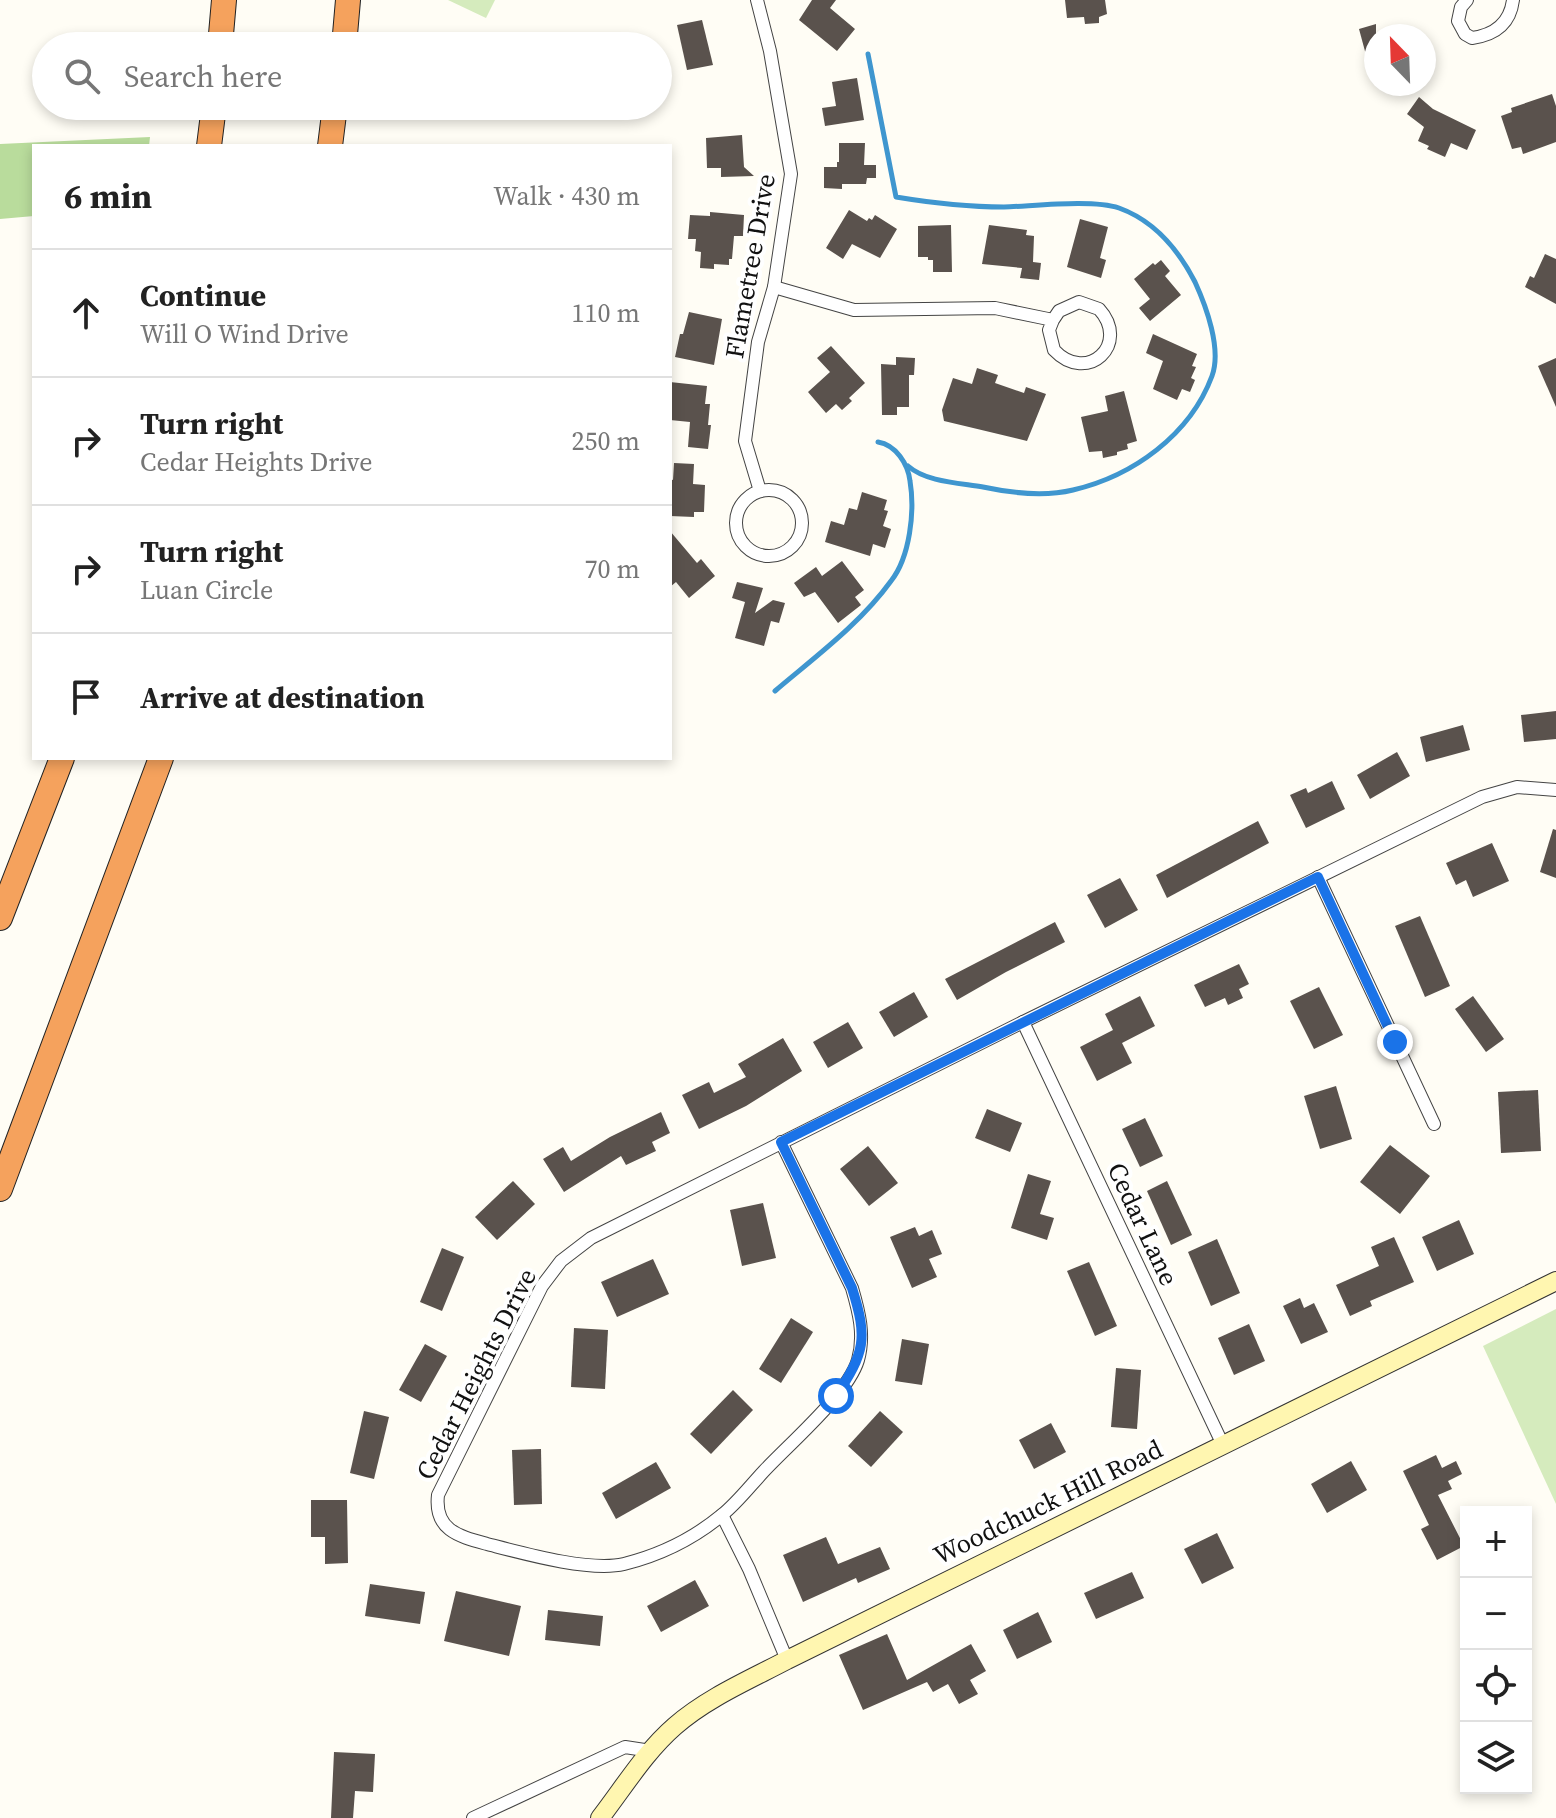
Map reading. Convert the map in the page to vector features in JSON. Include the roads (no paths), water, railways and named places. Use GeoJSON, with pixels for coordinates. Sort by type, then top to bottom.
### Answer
{"type":"FeatureCollection","features":[{"type":"Feature","properties":{"kind":"highway"},"geometry":{"type":"LineString","coordinates":[[221,32],[224,0]]}},
{"type":"Feature","properties":{"kind":"highway"},"geometry":{"type":"LineString","coordinates":[[345,32],[348,0]]}},
{"type":"Feature","properties":{"kind":"highway"},"geometry":{"type":"LineString","coordinates":[[209,144],[212,120]]}},
{"type":"Feature","properties":{"kind":"highway"},"geometry":{"type":"LineString","coordinates":[[330,144],[333,120]]}},
{"type":"Feature","properties":{"kind":"highway"},"geometry":{"type":"LineString","coordinates":[[0,918],[61,760]]}},
{"type":"Feature","properties":{"kind":"highway"},"geometry":{"type":"LineString","coordinates":[[0,1189],[160,760]]}},
{"type":"Feature","properties":{"kind":"street","name":"Flametree Drive"},"geometry":{"type":"LineString","coordinates":[[757,0],[770,51],[791,174],[774,287],[758,342],[745,441],[760,491]]}},
{"type":"Feature","properties":{"kind":"street"},"geometry":{"type":"LineString","coordinates":[[1467,0],[1461,7],[1458,21],[1465,34],[1472,38],[1487,36],[1502,27],[1512,10],[1513,0]]}},
{"type":"Feature","properties":{"kind":"street"},"geometry":{"type":"LineString","coordinates":[[774,287],[854,310],[995,308],[1053,320]]}},
{"type":"Feature","properties":{"kind":"street"},"geometry":{"type":"LineString","coordinates":[[1079,302],[1099,309],[1110,326],[1108,347],[1101,356],[1082,364],[1062,358],[1050,340],[1053,320],[1059,311],[1079,302]]}},
{"type":"Feature","properties":{"kind":"street"},"geometry":{"type":"LineString","coordinates":[[772,490],[789,496],[801,515],[802,526],[796,542],[777,555],[762,556],[751,551],[737,533],[738,511],[750,496],[760,491],[772,490]]}},
{"type":"Feature","properties":{"kind":"street","name":"Cedar Heights Drive"},"geometry":{"type":"LineString","coordinates":[[722,1515],[666,1551],[622,1565],[597,1566],[517,1552],[460,1536],[449,1529],[438,1513],[438,1495],[542,1286],[561,1261],[591,1238],[781,1142],[1482,797],[1517,787],[1556,790]]}},
{"type":"Feature","properties":{"kind":"street"},"geometry":{"type":"LineString","coordinates":[[1318,877],[1434,1124]]}},
{"type":"Feature","properties":{"kind":"street","name":"Cedar Lane"},"geometry":{"type":"LineString","coordinates":[[1023,1022],[1223,1445]]}},
{"type":"Feature","properties":{"kind":"street"},"geometry":{"type":"LineString","coordinates":[[781,1142],[852,1288],[859,1310],[862,1338],[857,1363],[836,1396],[722,1515],[749,1569],[787,1660]]}},
{"type":"Feature","properties":{"kind":"street","name":"Woodchuck Hill Road"},"geometry":{"type":"LineString","coordinates":[[600,1818],[651,1751],[675,1726],[714,1698],[1556,1281]]}},
{"type":"Feature","properties":{"kind":"street"},"geometry":{"type":"LineString","coordinates":[[473,1818],[625,1747],[651,1751]]}},
{"type":"Feature","properties":{"kind":"waterway"},"geometry":{"type":"LineString","coordinates":[[868,54],[896,197],[990,207],[1094,204],[1119,208],[1154,228],[1181,258],[1199,292],[1214,341],[1212,376],[1189,417],[1157,450],[1117,475],[1095,484],[1062,492],[1016,492],[933,479],[908,466]]}},
{"type":"Feature","properties":{"kind":"waterway"},"geometry":{"type":"LineString","coordinates":[[775,691],[865,612],[891,581],[903,559],[911,519],[909,475],[896,451],[878,442]]}}]}
